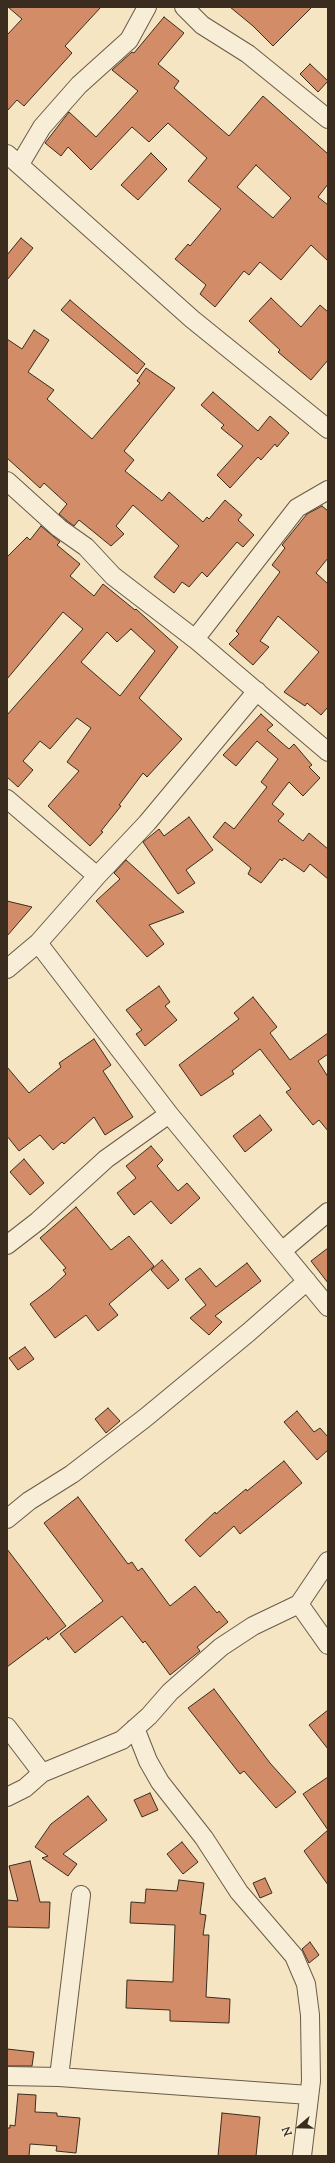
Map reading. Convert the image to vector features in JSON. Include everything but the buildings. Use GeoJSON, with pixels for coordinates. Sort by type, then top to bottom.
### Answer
{"type":"FeatureCollection","features":[{"type":"Feature","properties":{"kind":"street"},"geometry":{"type":"LineString","coordinates":[[147,7],[129,40],[79,85],[13,159],[192,319],[328,429]]}},
{"type":"Feature","properties":{"kind":"street"},"geometry":{"type":"LineString","coordinates":[[184,7],[202,25],[248,54],[328,119]]}},
{"type":"Feature","properties":{"kind":"street"},"geometry":{"type":"LineString","coordinates":[[7,481],[59,528],[86,547],[113,576],[195,639],[328,752]]}},
{"type":"Feature","properties":{"kind":"street"},"geometry":{"type":"LineString","coordinates":[[195,639],[298,508],[328,490]]}},
{"type":"Feature","properties":{"kind":"street"},"geometry":{"type":"LineString","coordinates":[[7,969],[38,943],[97,876],[147,823],[257,692]]}},
{"type":"Feature","properties":{"kind":"street"},"geometry":{"type":"LineString","coordinates":[[7,799],[97,876]]}},
{"type":"Feature","properties":{"kind":"street"},"geometry":{"type":"LineString","coordinates":[[38,943],[169,1114],[328,1307]]}},
{"type":"Feature","properties":{"kind":"street"},"geometry":{"type":"LineString","coordinates":[[7,1245],[38,1221],[106,1159],[169,1114]]}},
{"type":"Feature","properties":{"kind":"street"},"geometry":{"type":"LineString","coordinates":[[282,1252],[328,1212]]}},
{"type":"Feature","properties":{"kind":"street"},"geometry":{"type":"LineString","coordinates":[[7,1518],[29,1501],[72,1474],[145,1418],[249,1332],[307,1280]]}},
{"type":"Feature","properties":{"kind":"street"},"geometry":{"type":"LineString","coordinates":[[7,1797],[24,1788],[42,1773],[122,1740],[148,1716],[170,1692],[222,1647],[253,1626],[299,1604],[328,1561]]}},
{"type":"Feature","properties":{"kind":"street"},"geometry":{"type":"LineString","coordinates":[[299,1604],[328,1645]]}},
{"type":"Feature","properties":{"kind":"street"},"geometry":{"type":"LineString","coordinates":[[7,1728],[42,1773]]}},
{"type":"Feature","properties":{"kind":"street"},"geometry":{"type":"LineString","coordinates":[[135,1728],[148,1761],[160,1782],[204,1838],[239,1892],[294,1956],[306,1984],[310,2015],[311,2053],[310,2095],[302,2156]]}},
{"type":"Feature","properties":{"kind":"street"},"geometry":{"type":"LineString","coordinates":[[59,2078],[81,1895]]}},
{"type":"Feature","properties":{"kind":"street"},"geometry":{"type":"LineString","coordinates":[[7,2076],[59,2078],[310,2095]]}}]}
